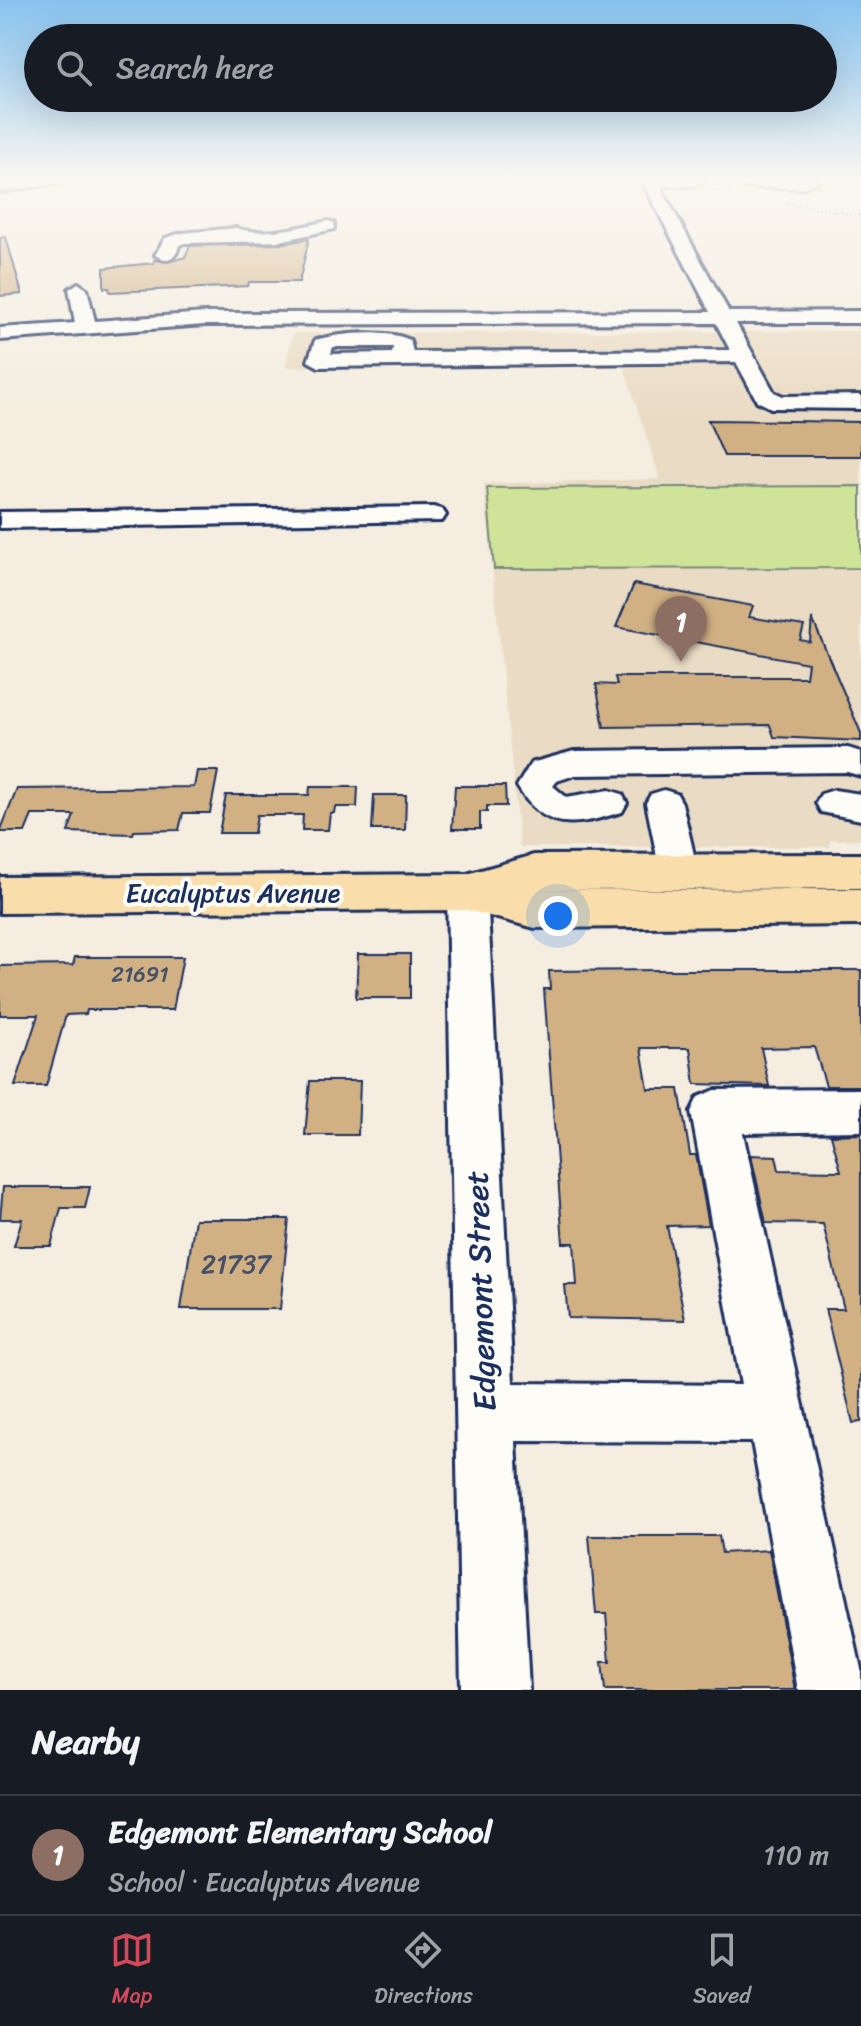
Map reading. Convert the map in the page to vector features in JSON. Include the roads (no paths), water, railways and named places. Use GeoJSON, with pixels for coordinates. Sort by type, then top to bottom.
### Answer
{"type":"FeatureCollection","features":[{"type":"Feature","properties":{"kind":"main road","name":"Eucalyptus Avenue"},"geometry":{"type":"LineString","coordinates":[[467,892],[534,872],[679,872],[859,902]]}},
{"type":"Feature","properties":{"kind":"main road","name":"Eucalyptus Avenue"},"geometry":{"type":"LineString","coordinates":[[0,895],[467,892],[535,910],[859,902]]}},
{"type":"Feature","properties":{"kind":"street"},"geometry":{"type":"LineString","coordinates":[[690,258],[765,396],[779,403],[861,402]]}},
{"type":"Feature","properties":{"kind":"street"},"geometry":{"type":"LineString","coordinates":[[78,289],[86,327]]}},
{"type":"Feature","properties":{"kind":"street"},"geometry":{"type":"LineString","coordinates":[[309,319],[315,297]]}},
{"type":"Feature","properties":{"kind":"street"},"geometry":{"type":"LineString","coordinates":[[0,334],[205,319],[861,317]]}},
{"type":"Feature","properties":{"kind":"street"},"geometry":{"type":"LineString","coordinates":[[432,319],[435,358]]}},
{"type":"Feature","properties":{"kind":"street"},"geometry":{"type":"LineString","coordinates":[[402,361],[435,358],[743,356]]}},
{"type":"Feature","properties":{"kind":"street"},"geometry":{"type":"LineString","coordinates":[[0,520],[433,515]]}},
{"type":"Feature","properties":{"kind":"street"},"geometry":{"type":"LineString","coordinates":[[609,803],[567,812],[543,801],[535,786],[544,772],[574,763],[848,760],[861,764]]}},
{"type":"Feature","properties":{"kind":"street"},"geometry":{"type":"LineString","coordinates":[[664,803],[679,872]]}},
{"type":"Feature","properties":{"kind":"street","name":"Edgemont Street"},"geometry":{"type":"LineString","coordinates":[[467,892],[495,1690]]}},
{"type":"Feature","properties":{"kind":"street"},"geometry":{"type":"LineString","coordinates":[[832,1690],[715,1112],[861,1110]]}},
{"type":"Feature","properties":{"kind":"street"},"geometry":{"type":"LineString","coordinates":[[485,1412],[705,1415],[775,1412]]}},
{"type":"Feature","properties":{"kind":"place","name":"Edgemont Elementary School"},"geometry":{"type":"Point","coordinates":[681,662]}}]}
